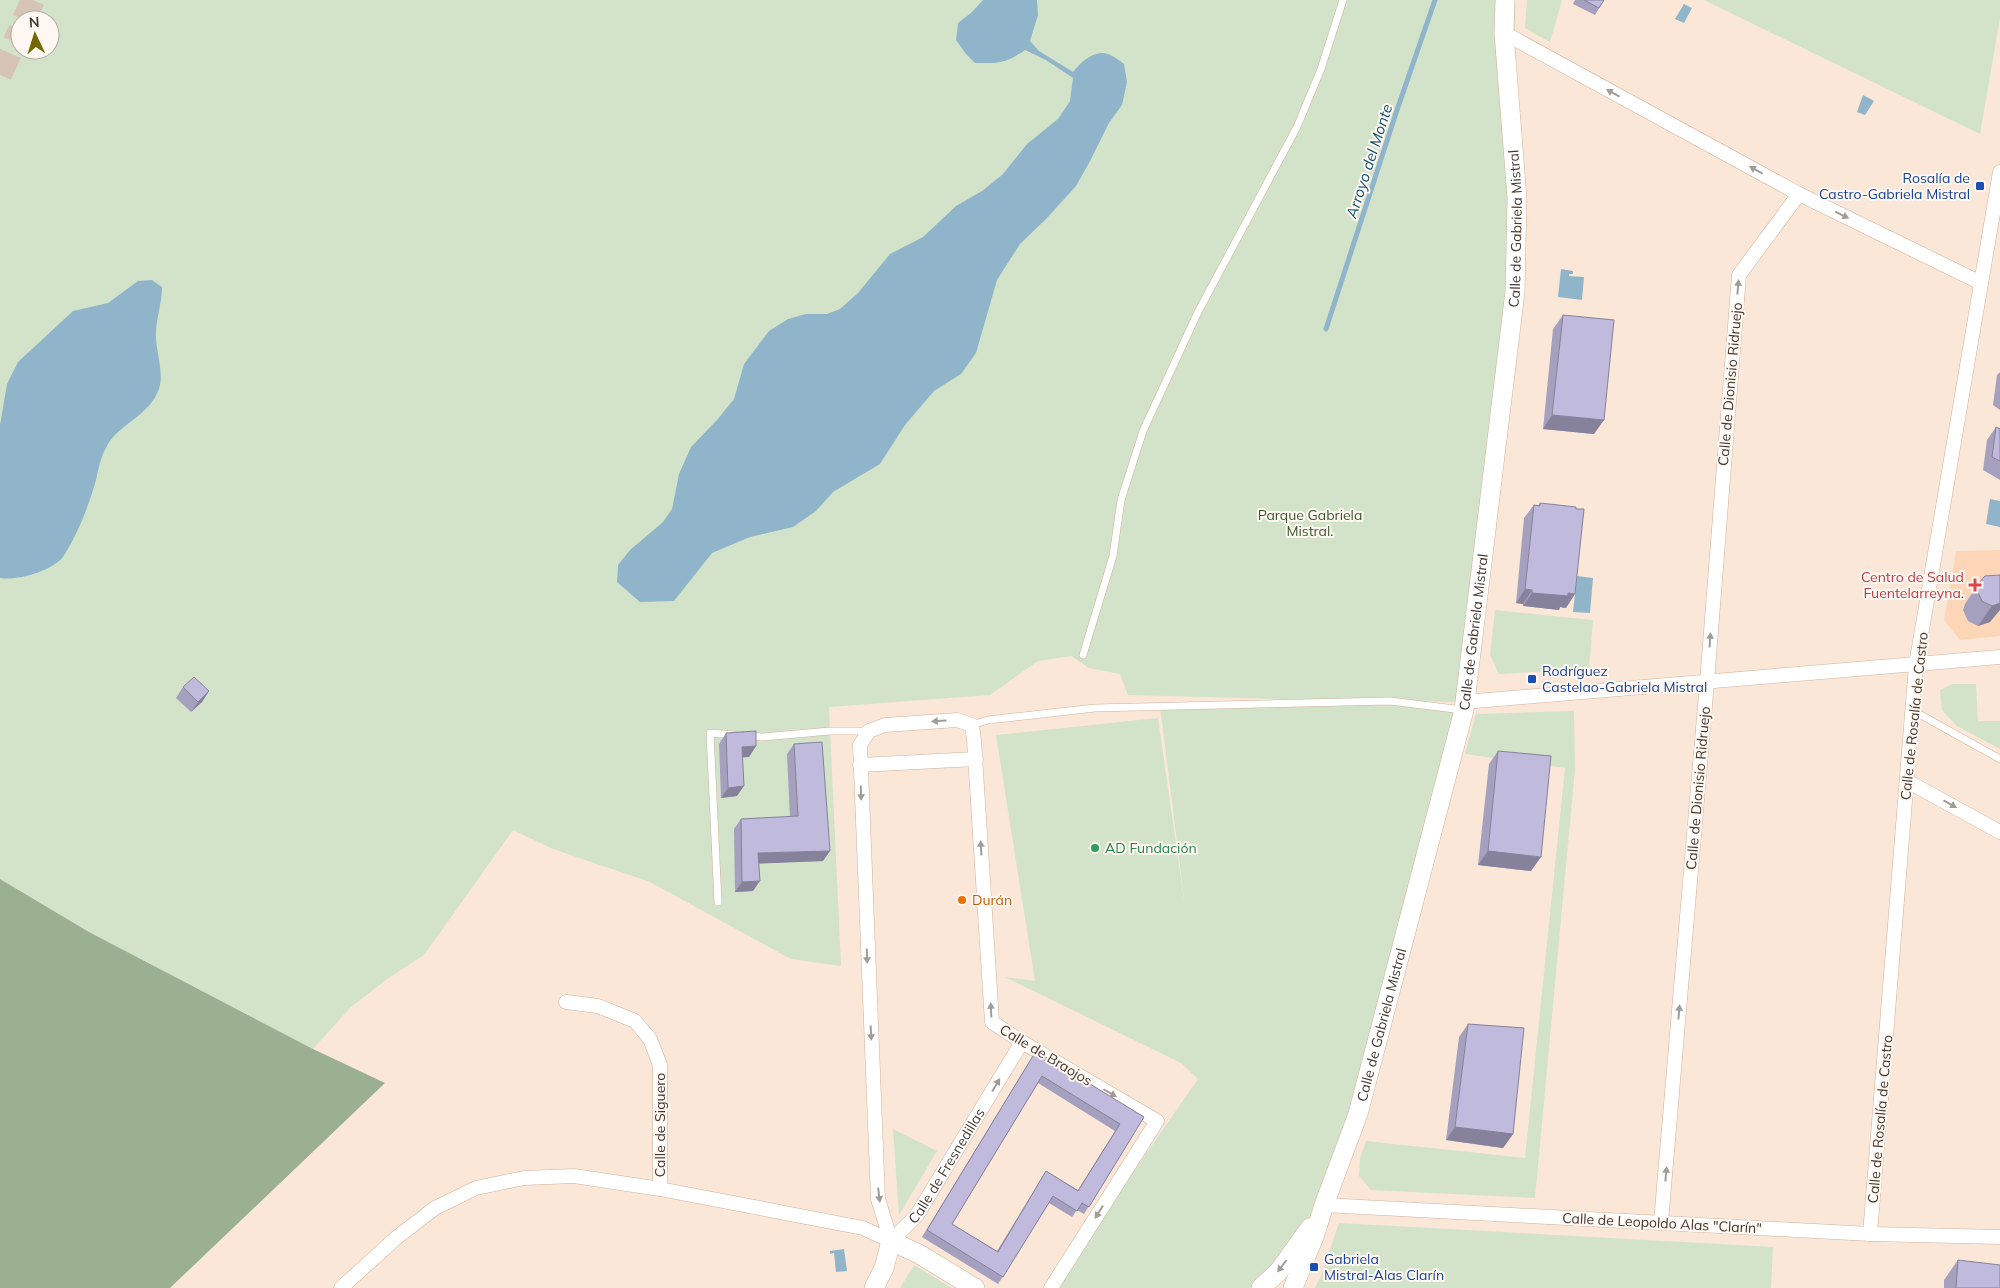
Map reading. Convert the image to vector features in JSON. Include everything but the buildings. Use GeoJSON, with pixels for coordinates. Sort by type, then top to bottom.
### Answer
{"type":"FeatureCollection","features":[{"type":"Feature","properties":{"kind":"street","name":"Calle de Gabriela Mistral"},"geometry":{"type":"LineString","coordinates":[[1293,1288],[1314,1237],[1322,1209],[1358,1114],[1464,706],[1515,292],[1517,198],[1504,33],[1505,0]]}},
{"type":"Feature","properties":{"kind":"street"},"geometry":{"type":"LineString","coordinates":[[1504,33],[1799,194],[1981,283]]}},
{"type":"Feature","properties":{"kind":"street","name":"Calle de Rosalía de Castro"},"geometry":{"type":"LineString","coordinates":[[1870,1234],[1916,665],[2000,172]]}},
{"type":"Feature","properties":{"kind":"street","name":"Calle de Dionisio Ridruejo"},"geometry":{"type":"LineString","coordinates":[[1662,1222],[1739,275],[1799,194]]}},
{"type":"Feature","properties":{"kind":"street"},"geometry":{"type":"LineString","coordinates":[[1464,706],[1707,682],[2000,657]]}},
{"type":"Feature","properties":{"kind":"street"},"geometry":{"type":"LineString","coordinates":[[874,1288],[884,1268],[891,1241],[878,1199],[860,745],[869,731],[885,725],[957,720],[972,725]]}},
{"type":"Feature","properties":{"kind":"street","name":"Calle de Braojos"},"geometry":{"type":"LineString","coordinates":[[972,725],[976,759],[992,1022],[1022,1042],[1157,1121],[1051,1288]]}},
{"type":"Feature","properties":{"kind":"street"},"geometry":{"type":"LineString","coordinates":[[860,765],[976,759]]}},
{"type":"Feature","properties":{"kind":"street"},"geometry":{"type":"LineString","coordinates":[[1907,781],[2000,832]]}},
{"type":"Feature","properties":{"kind":"street","name":"Calle de Siguero"},"geometry":{"type":"LineString","coordinates":[[566,1002],[598,1006],[635,1021],[650,1039],[660,1065],[660,1189]]}},
{"type":"Feature","properties":{"kind":"street","name":"Calle de Fresnedillas"},"geometry":{"type":"LineString","coordinates":[[891,1241],[917,1215],[1022,1042]]}},
{"type":"Feature","properties":{"kind":"street","name":"Calle de Siguero"},"geometry":{"type":"LineString","coordinates":[[341,1288],[396,1238],[435,1208],[476,1188],[524,1178],[574,1176],[660,1189],[863,1228],[891,1241]]}},
{"type":"Feature","properties":{"kind":"street","name":"Calle de Gabriela Mistral"},"geometry":{"type":"LineString","coordinates":[[1261,1288],[1279,1271],[1322,1209]]}},
{"type":"Feature","properties":{"kind":"street","name":"Calle de Leopoldo Alas \"Clarín\""},"geometry":{"type":"LineString","coordinates":[[1322,1209],[1662,1222],[1870,1234],[2000,1237]]}},
{"type":"Feature","properties":{"kind":"street"},"geometry":{"type":"LineString","coordinates":[[891,1241],[919,1254],[975,1288]]}},
{"type":"Feature","properties":{"kind":"lane"},"geometry":{"type":"LineString","coordinates":[[1083,655],[1113,556],[1121,500],[1143,431],[1198,312],[1297,127],[1321,69],[1343,0]]}},
{"type":"Feature","properties":{"kind":"lane"},"geometry":{"type":"LineString","coordinates":[[972,725],[988,720],[1095,708],[1390,701],[1464,706]]}},
{"type":"Feature","properties":{"kind":"lane"},"geometry":{"type":"LineString","coordinates":[[1912,710],[2000,759]]}},
{"type":"Feature","properties":{"kind":"lane"},"geometry":{"type":"LineString","coordinates":[[718,902],[710,733],[763,736],[830,731],[869,731]]}},
{"type":"Feature","properties":{"kind":"shaded area","name":"Centro de Salud Fuentelarreyna."},"geometry":{"type":"Polygon","coordinates":[[[2000,550],[2000,636],[1960,640],[1944,620],[1956,551],[2000,550]]]}},
{"type":"Feature","properties":{"kind":"green space","name":"Parque Gabriela Mistral."},"geometry":{"type":"Polygon","coordinates":[[[0,0],[1515,0],[1517,198],[1464,702],[1399,701],[1464,710],[1324,1205],[1260,1282],[1250,1288],[1053,1288],[1198,1079],[1181,1063],[1005,977],[1035,981],[996,735],[1158,718],[1185,907],[1160,706],[1363,701],[1128,695],[1120,674],[1089,668],[1071,656],[1038,661],[990,695],[829,707],[841,966],[791,959],[650,882],[553,849],[513,830],[424,955],[387,979],[350,1008],[313,1049],[89,932],[0,879],[0,0]]]}},
{"type":"Feature","properties":{"kind":"green space"},"geometry":{"type":"Polygon","coordinates":[[[1527,0],[1562,0],[1550,42],[1525,28],[1527,0]]]}},
{"type":"Feature","properties":{"kind":"green space"},"geometry":{"type":"Polygon","coordinates":[[[1704,0],[2000,0],[2000,18],[1980,134],[1704,0]]]}},
{"type":"Feature","properties":{"kind":"green space"},"geometry":{"type":"Polygon","coordinates":[[[1495,610],[1593,620],[1589,669],[1499,674],[1490,655],[1495,610]]]}},
{"type":"Feature","properties":{"kind":"green space"},"geometry":{"type":"Polygon","coordinates":[[[1952,684],[1976,684],[1978,721],[2000,721],[2000,749],[1957,726],[1942,710],[1940,690],[1952,684]]]}},
{"type":"Feature","properties":{"kind":"green space"},"geometry":{"type":"Polygon","coordinates":[[[1574,711],[1575,769],[1535,1198],[1371,1190],[1359,1176],[1360,1158],[1366,1141],[1525,1158],[1565,768],[1465,754],[1476,714],[1574,711]]]}},
{"type":"Feature","properties":{"kind":"green space"},"geometry":{"type":"Polygon","coordinates":[[[0,879],[89,932],[313,1049],[385,1083],[170,1288],[0,1288],[0,879]]]}},
{"type":"Feature","properties":{"kind":"green space"},"geometry":{"type":"Polygon","coordinates":[[[893,1129],[937,1151],[899,1215],[893,1129]]]}},
{"type":"Feature","properties":{"kind":"green space"},"geometry":{"type":"Polygon","coordinates":[[[1339,1223],[1773,1247],[1771,1288],[1315,1288],[1339,1223]]]}},
{"type":"Feature","properties":{"kind":"green space"},"geometry":{"type":"Polygon","coordinates":[[[914,1265],[952,1288],[900,1288],[914,1265]]]}},
{"type":"Feature","properties":{"kind":"water"},"geometry":{"type":"Polygon","coordinates":[[[983,0],[1037,0],[1038,15],[1030,41],[1039,51],[1073,72],[1089,57],[1099,53],[1110,55],[1124,64],[1127,82],[1122,105],[1109,123],[1076,186],[1020,244],[997,280],[976,353],[961,374],[934,391],[905,425],[880,464],[833,492],[816,511],[793,527],[750,537],[712,553],[674,601],[640,602],[617,582],[618,565],[630,550],[663,522],[672,509],[679,474],[691,447],[734,399],[744,364],[769,331],[788,319],[806,314],[827,314],[840,309],[858,293],[890,254],[923,237],[956,206],[982,191],[1002,175],[1027,144],[1058,119],[1070,101],[1073,78],[1046,60],[1025,50],[1012,58],[996,63],[975,63],[966,54],[956,40],[958,23],[983,0]]]}},
{"type":"Feature","properties":{"kind":"water"},"geometry":{"type":"Polygon","coordinates":[[[1684,4],[1692,8],[1684,23],[1675,19],[1684,4]]]}},
{"type":"Feature","properties":{"kind":"water"},"geometry":{"type":"Polygon","coordinates":[[[1863,95],[1874,101],[1865,115],[1857,112],[1863,95]]]}},
{"type":"Feature","properties":{"kind":"water"},"geometry":{"type":"Polygon","coordinates":[[[1561,269],[1573,271],[1573,274],[1569,274],[1569,276],[1584,277],[1582,300],[1558,297],[1561,269]]]}},
{"type":"Feature","properties":{"kind":"water"},"geometry":{"type":"Polygon","coordinates":[[[152,280],[162,287],[156,332],[161,377],[155,398],[149,406],[120,430],[108,444],[82,519],[74,539],[63,557],[51,567],[34,574],[7,579],[0,578],[0,425],[7,384],[18,362],[73,311],[108,303],[138,281],[152,280]]]}},
{"type":"Feature","properties":{"kind":"water"},"geometry":{"type":"Polygon","coordinates":[[[1990,499],[2000,501],[2000,527],[1986,524],[1990,499]]]}},
{"type":"Feature","properties":{"kind":"water"},"geometry":{"type":"Polygon","coordinates":[[[1577,576],[1593,578],[1590,613],[1573,612],[1577,576]]]}},
{"type":"Feature","properties":{"kind":"water"},"geometry":{"type":"Polygon","coordinates":[[[844,1249],[847,1271],[836,1272],[834,1253],[830,1254],[830,1251],[844,1249]]]}},
{"type":"Feature","properties":{"kind":"waterway","name":"Arroyo del Monte"},"geometry":{"type":"LineString","coordinates":[[1326,329],[1435,0]]}},
{"type":"Feature","properties":{"kind":"tunnel"},"geometry":{"type":"LineString","coordinates":[[28,10],[33,0]]}},
{"type":"Feature","properties":{"kind":"tunnel"},"geometry":{"type":"LineString","coordinates":[[0,75],[10,52]]}},
{"type":"Feature","properties":{"kind":"place","name":"Rosalía de Castro-Gabriela Mistral"},"geometry":{"type":"Point","coordinates":[1980,186]}},
{"type":"Feature","properties":{"kind":"place","name":"Centro de Salud Fuentelarreyna."},"geometry":{"type":"Point","coordinates":[1975,585]}},
{"type":"Feature","properties":{"kind":"place","name":"Rodríguez Castelao-Gabriela Mistral"},"geometry":{"type":"Point","coordinates":[1532,679]}},
{"type":"Feature","properties":{"kind":"place","name":"AD Fundación"},"geometry":{"type":"Point","coordinates":[1095,848]}},
{"type":"Feature","properties":{"kind":"place","name":"Durán"},"geometry":{"type":"Point","coordinates":[962,900]}},
{"type":"Feature","properties":{"kind":"place","name":"Gabriela Mistral-Alas Clarín"},"geometry":{"type":"Point","coordinates":[1314,1267]}}]}
